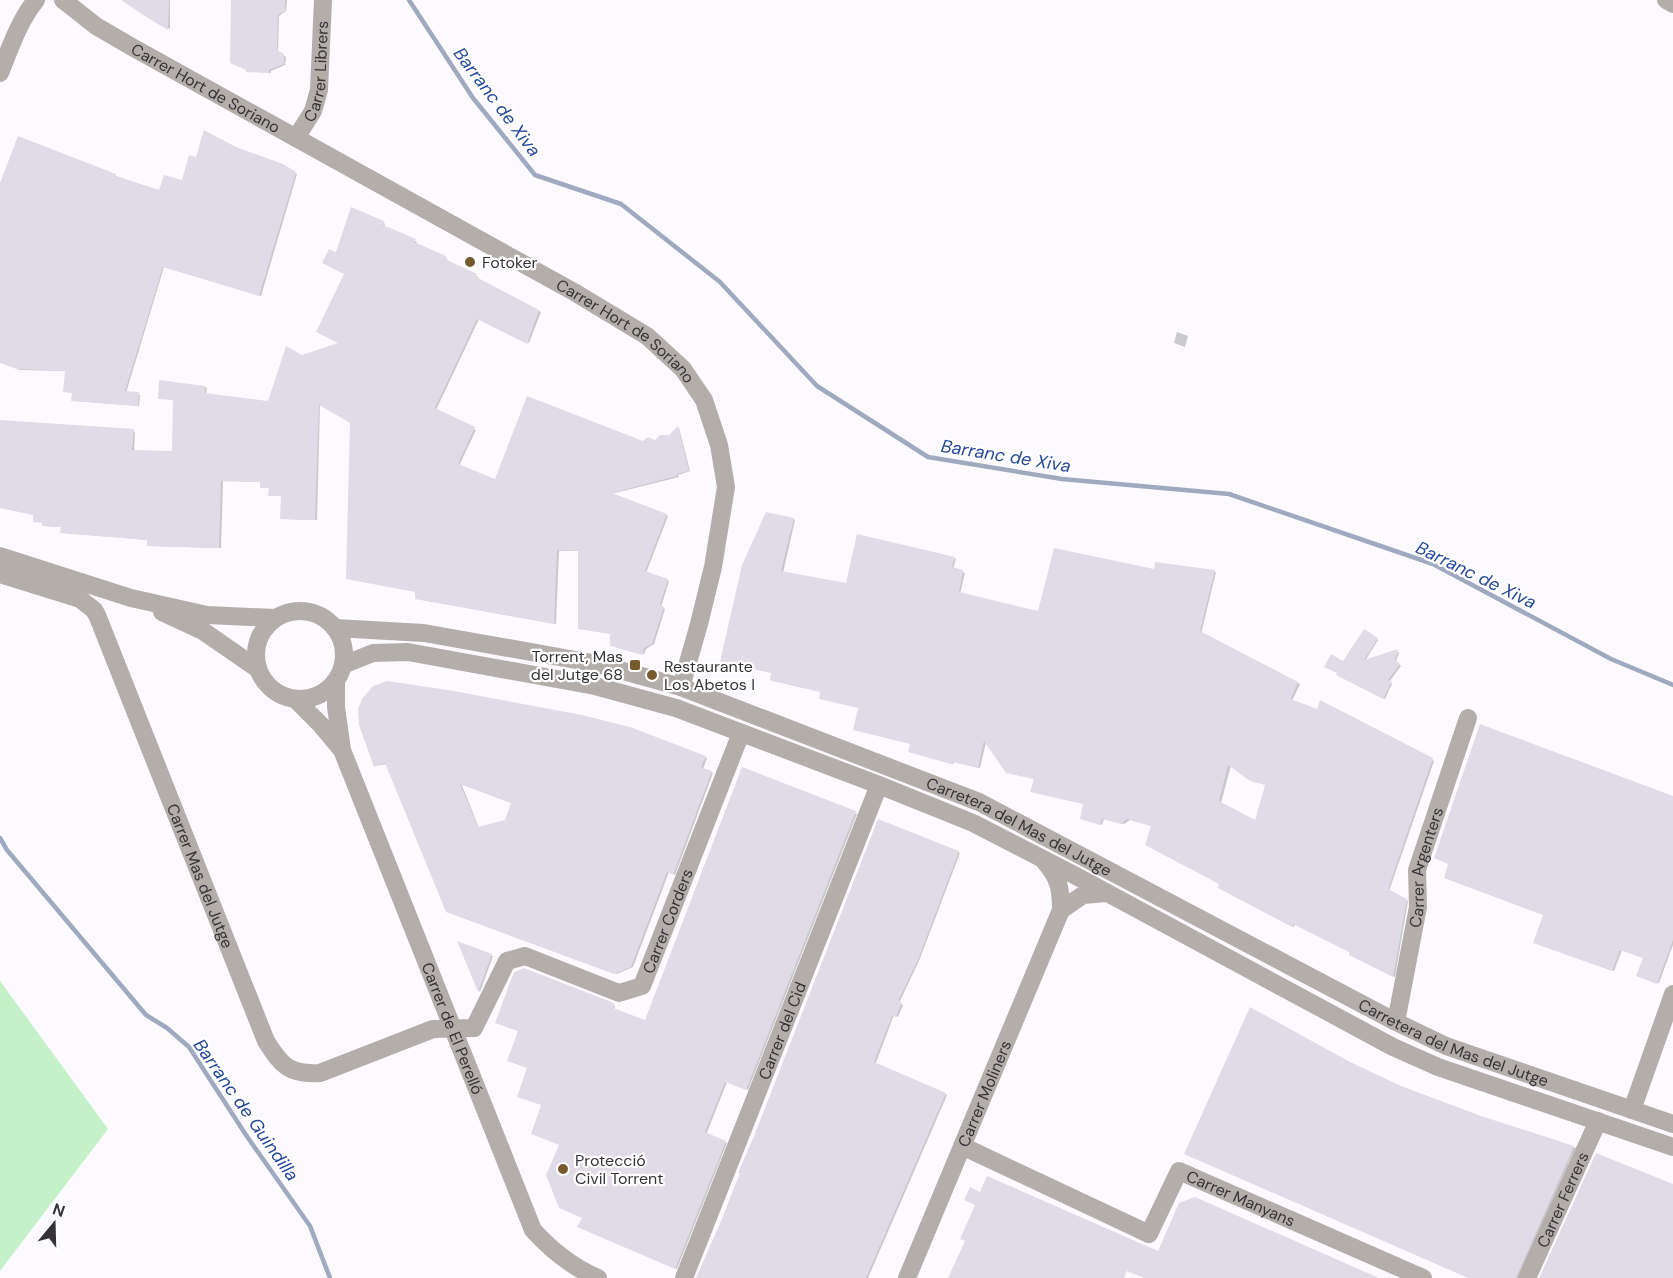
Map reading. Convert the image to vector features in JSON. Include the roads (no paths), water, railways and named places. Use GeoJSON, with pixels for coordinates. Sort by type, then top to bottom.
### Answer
{"type":"FeatureCollection","features":[{"type":"Feature","properties":{"kind":"street"},"geometry":{"type":"LineString","coordinates":[[0,73],[13,39],[29,8],[36,0]]}},
{"type":"Feature","properties":{"kind":"street","name":"Carrer Hort de Soriano"},"geometry":{"type":"LineString","coordinates":[[63,0],[96,26],[123,42],[583,297],[647,336],[683,369],[704,400],[719,445],[726,487],[713,567],[681,687]]}},
{"type":"Feature","properties":{"kind":"street","name":"Carrer Librers"},"geometry":{"type":"LineString","coordinates":[[297,138],[313,111],[319,90],[324,0]]}},
{"type":"Feature","properties":{"kind":"street"},"geometry":{"type":"LineString","coordinates":[[1666,0],[1673,4]]}},
{"type":"Feature","properties":{"kind":"street"},"geometry":{"type":"LineString","coordinates":[[0,556],[131,598],[207,615],[275,618]]}},
{"type":"Feature","properties":{"kind":"street","name":"Carrer Mas del Jutge"},"geometry":{"type":"LineString","coordinates":[[0,574],[80,599],[98,615],[261,1029],[279,1062],[306,1074],[320,1073],[433,1029],[453,1029]]}},
{"type":"Feature","properties":{"kind":"street"},"geometry":{"type":"LineString","coordinates":[[131,598],[203,631],[258,669]]}},
{"type":"Feature","properties":{"kind":"street"},"geometry":{"type":"LineString","coordinates":[[340,673],[325,692],[310,698],[295,699],[279,694],[266,684],[258,669],[255,655],[258,641],[265,628],[275,618],[290,612],[307,612],[322,617],[335,628],[344,652],[336,707],[342,750]]}},
{"type":"Feature","properties":{"kind":"street","name":"Carretera del Mas del Jutge"},"geometry":{"type":"LineString","coordinates":[[335,628],[436,635],[598,664],[681,687],[979,802],[1396,1023],[1446,1046],[1673,1124]]}},
{"type":"Feature","properties":{"kind":"street","name":"Carretera del Mas del Jutge"},"geometry":{"type":"LineString","coordinates":[[340,673],[373,654],[408,652],[595,686],[676,708],[973,823],[1393,1047],[1438,1067],[1673,1147]]}},
{"type":"Feature","properties":{"kind":"street"},"geometry":{"type":"LineString","coordinates":[[295,699],[342,750]]}},
{"type":"Feature","properties":{"kind":"street","name":"Carrer Argenters"},"geometry":{"type":"LineString","coordinates":[[1396,1023],[1418,907],[1417,870],[1468,718]]}},
{"type":"Feature","properties":{"kind":"street","name":"Carrer Corders"},"geometry":{"type":"LineString","coordinates":[[453,1029],[474,1028],[507,961],[525,956],[620,993],[642,986],[741,733]]}},
{"type":"Feature","properties":{"kind":"street","name":"Carrer de El Perelló"},"geometry":{"type":"LineString","coordinates":[[342,750],[533,1230],[567,1262],[593,1277]]}},
{"type":"Feature","properties":{"kind":"street","name":"Carrer del Cid"},"geometry":{"type":"LineString","coordinates":[[684,1278],[879,785]]}},
{"type":"Feature","properties":{"kind":"street"},"geometry":{"type":"LineString","coordinates":[[1042,859],[1055,874],[1061,896],[1061,910]]}},
{"type":"Feature","properties":{"kind":"street"},"geometry":{"type":"LineString","coordinates":[[1061,910],[1083,895],[1106,892]]}},
{"type":"Feature","properties":{"kind":"street","name":"Carrer Moliners"},"geometry":{"type":"LineString","coordinates":[[908,1278],[1061,910]]}},
{"type":"Feature","properties":{"kind":"street"},"geometry":{"type":"LineString","coordinates":[[1632,1110],[1673,994]]}},
{"type":"Feature","properties":{"kind":"street","name":"Carrer Ferrers"},"geometry":{"type":"LineString","coordinates":[[1527,1278],[1598,1121]]}},
{"type":"Feature","properties":{"kind":"street","name":"Carrer Manyans"},"geometry":{"type":"LineString","coordinates":[[962,1146],[1149,1234],[1179,1171],[1423,1278]]}},
{"type":"Feature","properties":{"kind":"waterway","name":"Barranc de Xiva"},"geometry":{"type":"LineString","coordinates":[[409,0],[473,98],[535,175],[621,204],[720,282],[817,386],[928,457],[1062,479],[1229,494],[1433,564],[1611,659],[1673,685]]}},
{"type":"Feature","properties":{"kind":"waterway","name":"Barranc de Guindilla"},"geometry":{"type":"LineString","coordinates":[[0,838],[7,850],[146,1015],[167,1028],[189,1047],[246,1135],[310,1226],[330,1278]]}},
{"type":"Feature","properties":{"kind":"place","name":"Fotoker"},"geometry":{"type":"Point","coordinates":[470,262]}},
{"type":"Feature","properties":{"kind":"place","name":"Torrent, Mas del Jutge 68"},"geometry":{"type":"Point","coordinates":[635,665]}},
{"type":"Feature","properties":{"kind":"place","name":"Restaurante Los Abetos I"},"geometry":{"type":"Point","coordinates":[652,675]}},
{"type":"Feature","properties":{"kind":"place","name":"Protecció Civil Torrent"},"geometry":{"type":"Point","coordinates":[563,1169]}}]}
